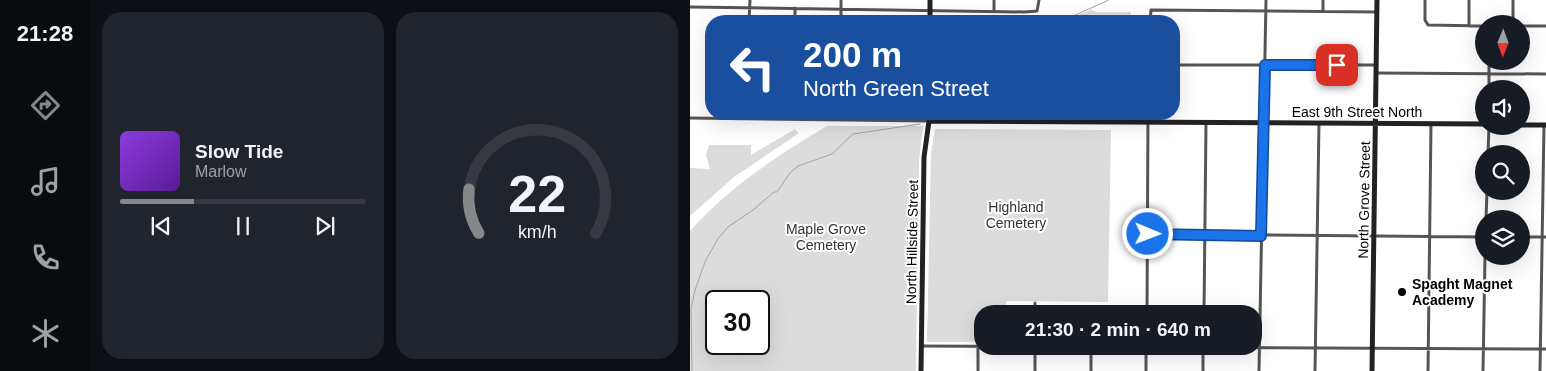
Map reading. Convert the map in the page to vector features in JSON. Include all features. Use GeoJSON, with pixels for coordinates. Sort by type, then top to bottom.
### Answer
{"type":"FeatureCollection","features":[{"type":"Feature","properties":{"kind":"street"},"geometry":{"type":"LineString","coordinates":[[749,15],[750,0]]}},
{"type":"Feature","properties":{"kind":"street"},"geometry":{"type":"LineString","coordinates":[[841,0],[841,15]]}},
{"type":"Feature","properties":{"kind":"street"},"geometry":{"type":"LineString","coordinates":[[930,0],[930,15]]}},
{"type":"Feature","properties":{"kind":"street"},"geometry":{"type":"LineString","coordinates":[[994,0],[994,11]]}},
{"type":"Feature","properties":{"kind":"street"},"geometry":{"type":"LineString","coordinates":[[690,7],[1037,11],[1039,0]]}},
{"type":"Feature","properties":{"kind":"street"},"geometry":{"type":"LineString","coordinates":[[1260,305],[1266,0]]}},
{"type":"Feature","properties":{"kind":"street"},"geometry":{"type":"LineString","coordinates":[[1323,0],[1323,11]]}},
{"type":"Feature","properties":{"kind":"street","name":"North Grove Street"},"geometry":{"type":"LineString","coordinates":[[1372,371],[1378,0]]}},
{"type":"Feature","properties":{"kind":"street"},"geometry":{"type":"LineString","coordinates":[[1424,0],[1425,20],[1428,25],[1475,26]]}},
{"type":"Feature","properties":{"kind":"street"},"geometry":{"type":"LineString","coordinates":[[1469,0],[1469,26]]}},
{"type":"Feature","properties":{"kind":"street"},"geometry":{"type":"LineString","coordinates":[[1513,0],[1513,15]]}},
{"type":"Feature","properties":{"kind":"street"},"geometry":{"type":"LineString","coordinates":[[795,8],[795,15]]}},
{"type":"Feature","properties":{"kind":"street"},"geometry":{"type":"LineString","coordinates":[[1151,15],[1151,10],[1377,12]]}},
{"type":"Feature","properties":{"kind":"street"},"geometry":{"type":"LineString","coordinates":[[1530,26],[1546,26]]}},
{"type":"Feature","properties":{"kind":"street"},"geometry":{"type":"LineString","coordinates":[[1180,65],[1377,65]]}},
{"type":"Feature","properties":{"kind":"street"},"geometry":{"type":"LineString","coordinates":[[1489,70],[1489,80]]}},
{"type":"Feature","properties":{"kind":"street"},"geometry":{"type":"LineString","coordinates":[[1377,73],[1546,74]]}},
{"type":"Feature","properties":{"kind":"street","name":"East 9th Street North"},"geometry":{"type":"LineString","coordinates":[[690,118],[705,118]]}},
{"type":"Feature","properties":{"kind":"street","name":"East 9th Street North"},"geometry":{"type":"LineString","coordinates":[[793,120],[1475,124]]}},
{"type":"Feature","properties":{"kind":"street","name":"North Hillside Street"},"geometry":{"type":"LineString","coordinates":[[921,371],[924,157],[929,121]]}},
{"type":"Feature","properties":{"kind":"street"},"geometry":{"type":"LineString","coordinates":[[1147,305],[1148,122]]}},
{"type":"Feature","properties":{"kind":"street"},"geometry":{"type":"LineString","coordinates":[[1204,305],[1206,123]]}},
{"type":"Feature","properties":{"kind":"street"},"geometry":{"type":"LineString","coordinates":[[1315,371],[1319,123]]}},
{"type":"Feature","properties":{"kind":"street"},"geometry":{"type":"LineString","coordinates":[[1428,371],[1431,124]]}},
{"type":"Feature","properties":{"kind":"street"},"geometry":{"type":"LineString","coordinates":[[1530,125],[1545,125],[1540,371]]}},
{"type":"Feature","properties":{"kind":"street"},"geometry":{"type":"LineString","coordinates":[[1148,234],[1475,237]]}},
{"type":"Feature","properties":{"kind":"street"},"geometry":{"type":"LineString","coordinates":[[1530,237],[1544,237]]}},
{"type":"Feature","properties":{"kind":"street"},"geometry":{"type":"LineString","coordinates":[[1483,371],[1485,265]]}},
{"type":"Feature","properties":{"kind":"street"},"geometry":{"type":"LineString","coordinates":[[921,346],[974,347]]}},
{"type":"Feature","properties":{"kind":"street"},"geometry":{"type":"LineString","coordinates":[[1262,349],[1546,349]]}},
{"type":"Feature","properties":{"kind":"street"},"geometry":{"type":"LineString","coordinates":[[978,355],[978,371]]}},
{"type":"Feature","properties":{"kind":"street"},"geometry":{"type":"LineString","coordinates":[[1035,355],[1035,371]]}},
{"type":"Feature","properties":{"kind":"street"},"geometry":{"type":"LineString","coordinates":[[1091,355],[1091,371]]}},
{"type":"Feature","properties":{"kind":"street"},"geometry":{"type":"LineString","coordinates":[[1146,355],[1146,371]]}},
{"type":"Feature","properties":{"kind":"street"},"geometry":{"type":"LineString","coordinates":[[1203,355],[1203,371]]}},
{"type":"Feature","properties":{"kind":"street"},"geometry":{"type":"LineString","coordinates":[[1259,355],[1259,371]]}},
{"type":"Feature","properties":{"kind":"green space"},"geometry":{"type":"Polygon","coordinates":[[[1091,10],[1097,12],[1131,12],[1131,15],[1078,15],[1091,10]]]}},
{"type":"Feature","properties":{"kind":"green space","name":"Maple Grove Cemetery"},"geometry":{"type":"Polygon","coordinates":[[[827,126],[923,126],[919,161],[916,371],[690,371],[690,231],[737,186],[827,126]]]}},
{"type":"Feature","properties":{"kind":"green space"},"geometry":{"type":"Polygon","coordinates":[[[795,129],[799,133],[734,177],[690,216],[690,168],[710,169],[706,155],[709,145],[751,145],[751,155],[795,129]]]}},
{"type":"Feature","properties":{"kind":"green space","name":"Highland Cemetery"},"geometry":{"type":"Polygon","coordinates":[[[935,129],[1111,130],[1108,302],[1006,301],[1006,305],[974,305],[974,342],[927,342],[931,153],[935,129]]]}},
{"type":"Feature","properties":{"kind":"waterway"},"geometry":{"type":"LineString","coordinates":[[1075,15],[1109,0]]}},
{"type":"Feature","properties":{"kind":"waterway"},"geometry":{"type":"LineString","coordinates":[[692,371],[691,309],[695,290],[705,262],[717,240],[728,227],[753,210],[774,192],[777,192],[790,173],[798,166],[832,154],[853,134],[920,124]]}},
{"type":"Feature","properties":{"kind":"place","name":"Spaght Magnet Academy"},"geometry":{"type":"Point","coordinates":[1402,292]}},
{"type":"Feature","properties":{"kind":"route"},"geometry":{"type":"LineString","coordinates":[[1148,234],[1261,236],[1265,65],[1337,65]]}}]}
